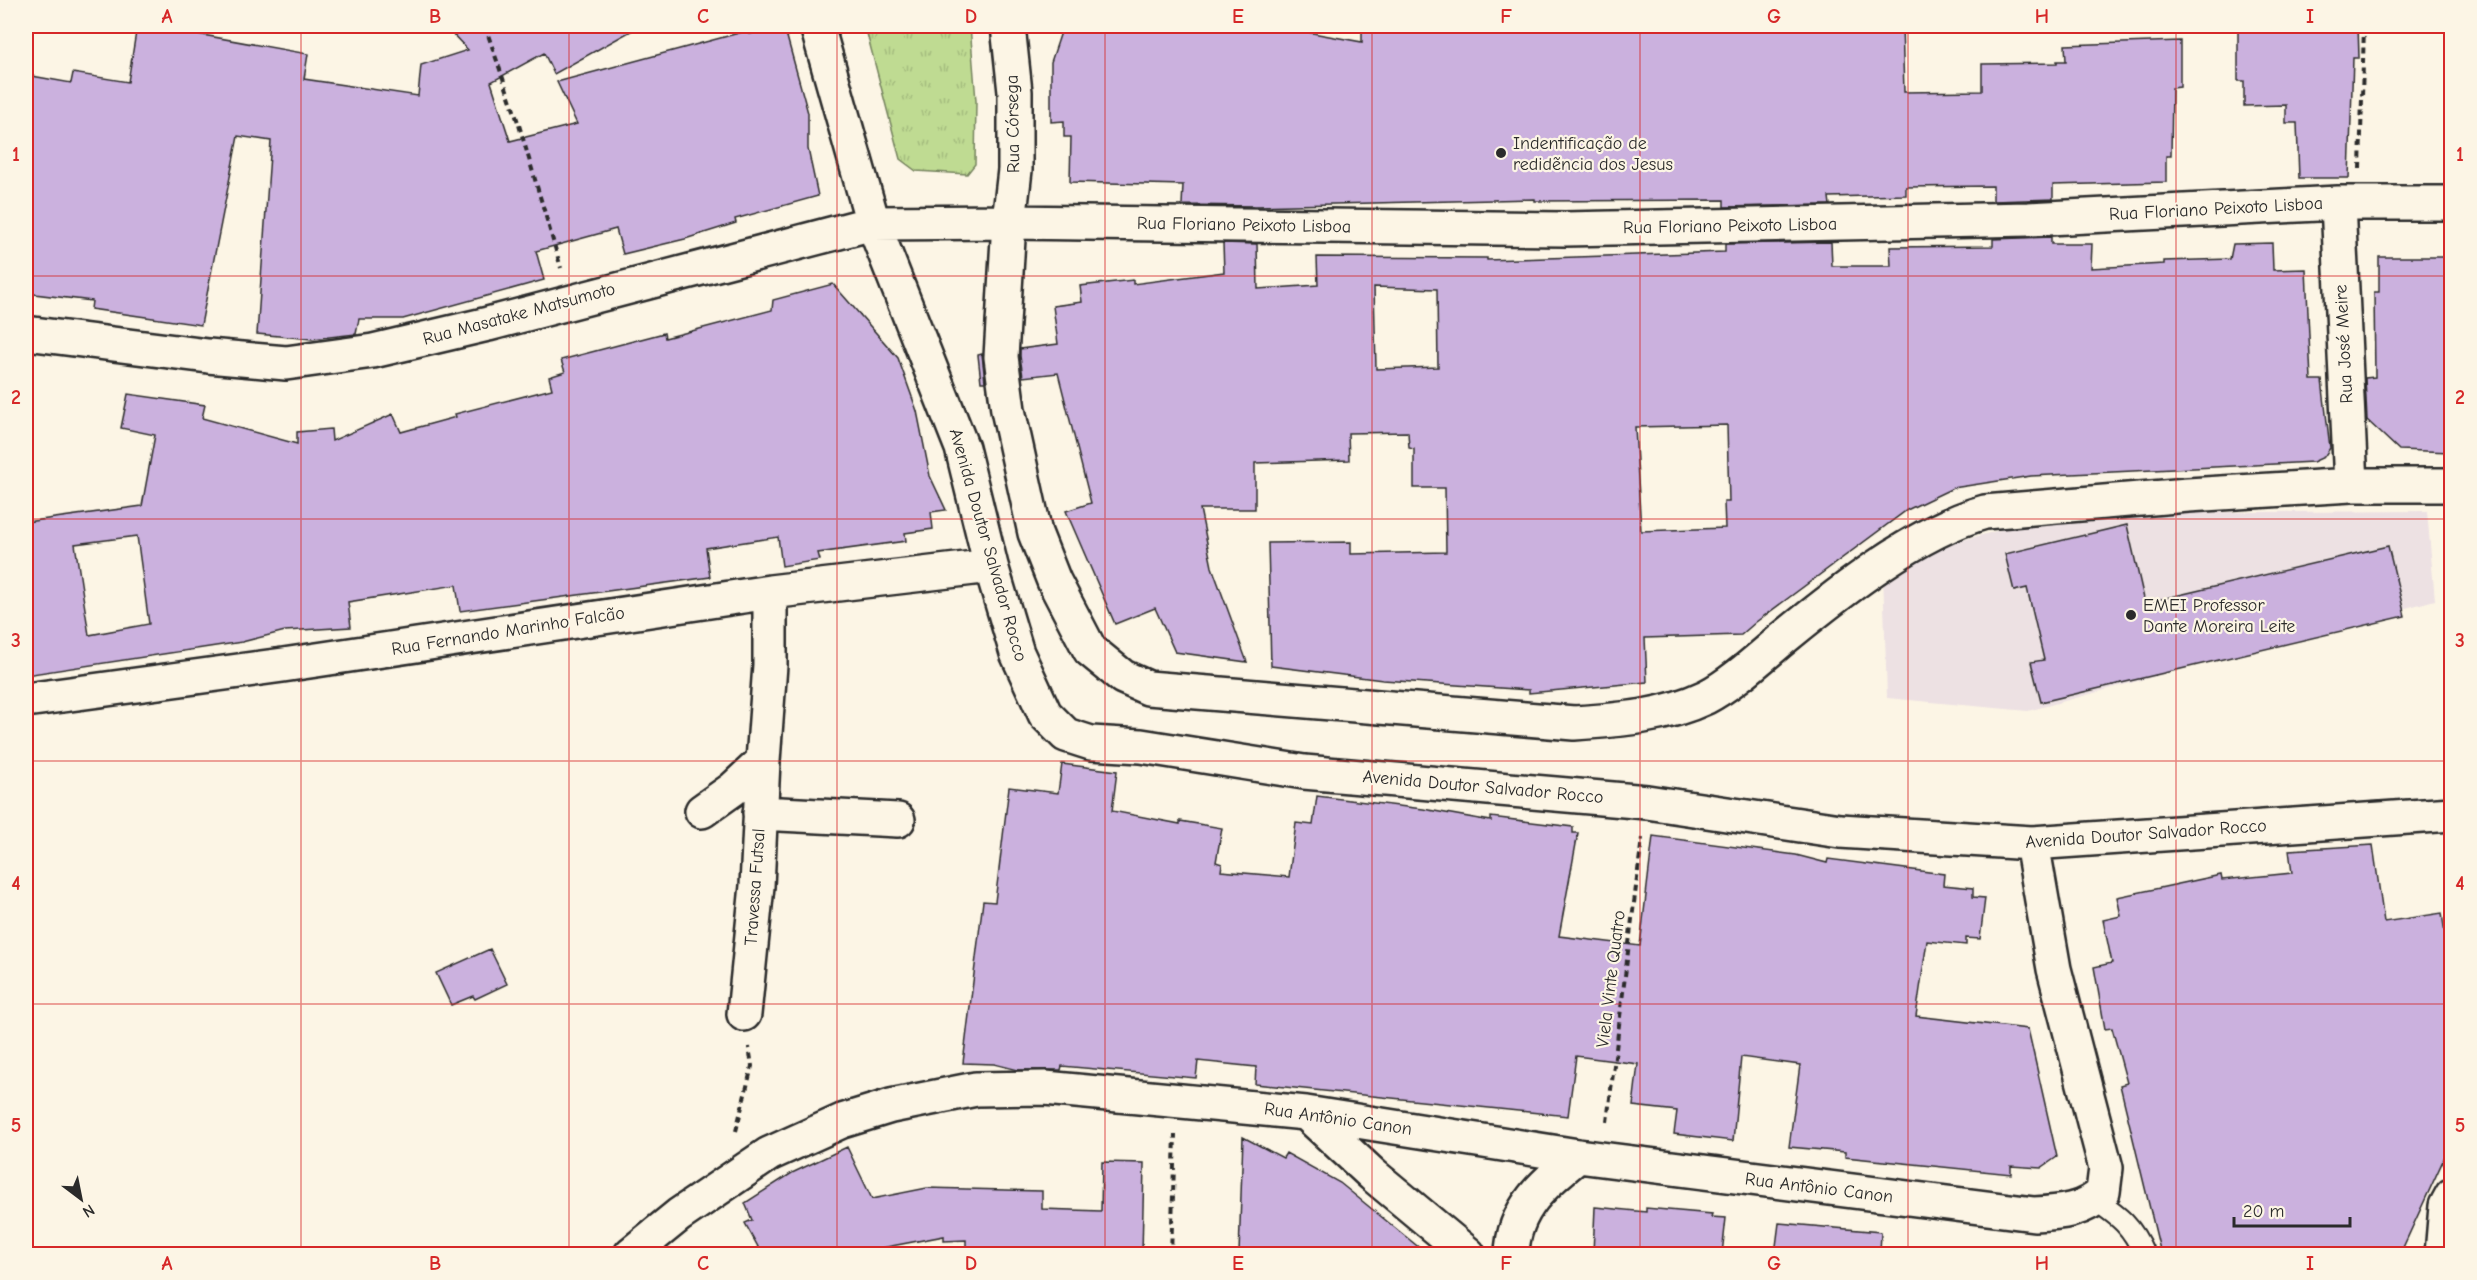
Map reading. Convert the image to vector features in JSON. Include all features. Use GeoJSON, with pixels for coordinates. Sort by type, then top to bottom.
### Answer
{"type":"FeatureCollection","features":[{"type":"Feature","properties":{"kind":"street","name":"Avenida Doutor Salvador Rocco"},"geometry":{"type":"LineString","coordinates":[[817,26],[873,223],[962,448],[991,566],[1017,653],[1045,714],[1066,735],[1091,743],[1141,746],[1304,772],[1647,802],[1840,831],[2032,843],[2451,814]]}},
{"type":"Feature","properties":{"kind":"street","name":"Rua Córsega"},"geometry":{"type":"LineString","coordinates":[[1008,26],[1015,92],[1015,170],[1009,222]]}},
{"type":"Feature","properties":{"kind":"street","name":"Rua Floriano Peixoto Lisboa"},"geometry":{"type":"LineString","coordinates":[[1009,222],[1565,230],[2028,219],[2348,203],[2451,203]]}},
{"type":"Feature","properties":{"kind":"street","name":"Rua José Meire"},"geometry":{"type":"LineString","coordinates":[[2348,203],[2351,485]]}},
{"type":"Feature","properties":{"kind":"street","name":"Rua Masatake Matsumoto"},"geometry":{"type":"LineString","coordinates":[[26,333],[208,356],[286,363],[373,351],[488,324],[873,223],[1009,222]]}},
{"type":"Feature","properties":{"kind":"street"},"geometry":{"type":"LineString","coordinates":[[1009,222],[1001,357],[1008,410],[1035,533],[1054,581],[1089,650],[1123,677],[1148,688],[1574,723],[1628,720],[1667,712],[1708,696],[1853,585],[1901,552],[1959,518],[1985,512],[2188,495],[2351,485],[2451,485]]}},
{"type":"Feature","properties":{"kind":"street","name":"Rua Fernando Marinho Falcão"},"geometry":{"type":"LineString","coordinates":[[26,700],[283,665],[770,592],[991,566]]}},
{"type":"Feature","properties":{"kind":"street","name":"Travessa Futsal"},"geometry":{"type":"LineString","coordinates":[[744,1014],[756,897],[770,665],[770,592]]}},
{"type":"Feature","properties":{"kind":"street"},"geometry":{"type":"LineString","coordinates":[[702,811],[733,789],[763,761]]}},
{"type":"Feature","properties":{"kind":"street"},"geometry":{"type":"LineString","coordinates":[[760,813],[898,820]]}},
{"type":"Feature","properties":{"kind":"street"},"geometry":{"type":"LineString","coordinates":[[2032,843],[2054,969],[2106,1168],[2103,1192],[2095,1200]]}},
{"type":"Feature","properties":{"kind":"street","name":"Rua Antônio Canon"},"geometry":{"type":"LineString","coordinates":[[631,1254],[678,1215],[770,1154],[842,1121],[891,1106],[965,1091],[1045,1088],[1306,1113],[1590,1158],[2034,1214],[2066,1211],[2085,1206],[2095,1200]]}},
{"type":"Feature","properties":{"kind":"street"},"geometry":{"type":"LineString","coordinates":[[1306,1113],[1373,1175],[1468,1254]]}},
{"type":"Feature","properties":{"kind":"street"},"geometry":{"type":"LineString","coordinates":[[1512,1254],[1512,1239],[1518,1221],[1534,1194],[1551,1177],[1590,1158]]}},
{"type":"Feature","properties":{"kind":"street"},"geometry":{"type":"LineString","coordinates":[[2442,1254],[2446,1206],[2451,1195]]}},
{"type":"Feature","properties":{"kind":"lane"},"geometry":{"type":"LineString","coordinates":[[2095,1200],[2121,1218],[2131,1229],[2144,1254]]}},
{"type":"Feature","properties":{"kind":"path"},"geometry":{"type":"LineString","coordinates":[[485,26],[519,125],[570,301]]}},
{"type":"Feature","properties":{"kind":"path"},"geometry":{"type":"LineString","coordinates":[[2348,203],[2364,26]]}},
{"type":"Feature","properties":{"kind":"path","name":"Viela Vinte Quatro"},"geometry":{"type":"LineString","coordinates":[[1590,1158],[1647,802]]}},
{"type":"Feature","properties":{"kind":"path"},"geometry":{"type":"LineString","coordinates":[[729,1180],[737,1127],[752,1066],[744,1014]]}},
{"type":"Feature","properties":{"kind":"path"},"geometry":{"type":"LineString","coordinates":[[1172,1254],[1176,1099]]}},
{"type":"Feature","properties":{"kind":"shaded area","name":"EMEI Professor Dante Moreira Leite"},"geometry":{"type":"Polygon","coordinates":[[[2427,511],[2435,600],[2028,711],[1887,698],[1883,573],[1963,540],[2046,518],[2114,513],[2427,511]]]}},
{"type":"Feature","properties":{"kind":"green space"},"geometry":{"type":"Polygon","coordinates":[[[865,26],[970,26],[976,101],[975,164],[967,174],[916,171],[900,159],[865,26]]]}},
{"type":"Feature","properties":{"kind":"building"},"geometry":{"type":"Polygon","coordinates":[[[137,26],[153,26],[308,54],[304,79],[418,96],[421,65],[468,50],[445,26],[640,26],[554,74],[544,53],[491,82],[510,141],[577,124],[557,82],[750,30],[750,34],[784,26],[808,113],[808,149],[818,196],[735,219],[736,223],[685,239],[623,254],[616,229],[536,251],[544,280],[403,319],[359,319],[356,334],[312,339],[257,334],[271,141],[238,136],[201,325],[91,309],[92,301],[26,293],[26,75],[71,83],[73,73],[128,82],[137,26]]]}},
{"type":"Feature","properties":{"kind":"building"},"geometry":{"type":"Polygon","coordinates":[[[1063,26],[1286,26],[1285,28],[1362,42],[1362,26],[1902,26],[1904,92],[1982,91],[1982,64],[2066,61],[2065,45],[2180,41],[2180,87],[2172,88],[2171,156],[2166,156],[2166,182],[2053,185],[2053,199],[1993,201],[1993,186],[1906,187],[1906,195],[1829,197],[1830,205],[1724,207],[1724,200],[1535,201],[1535,199],[1256,206],[1182,205],[1183,185],[1070,182],[1071,137],[1064,137],[1064,121],[1051,122],[1051,62],[1063,26]]]}},
{"type":"Feature","properties":{"kind":"building"},"geometry":{"type":"Polygon","coordinates":[[[2238,26],[2358,26],[2359,58],[2353,58],[2349,178],[2299,178],[2297,123],[2286,123],[2286,105],[2244,106],[2244,81],[2238,81],[2238,26]]]}},
{"type":"Feature","properties":{"kind":"building"},"geometry":{"type":"Polygon","coordinates":[[[2051,237],[2051,244],[2092,244],[2091,268],[2164,264],[2164,261],[2230,259],[2233,244],[2272,243],[2273,270],[2306,269],[2311,380],[2322,380],[2330,448],[2324,457],[2313,462],[2031,476],[1953,488],[1907,510],[1741,635],[1645,638],[1647,682],[1529,693],[1529,690],[1383,680],[1271,666],[1268,543],[1351,542],[1351,554],[1446,552],[1445,488],[1414,488],[1414,449],[1409,448],[1408,432],[1348,433],[1349,460],[1255,463],[1255,509],[1200,509],[1212,567],[1247,662],[1175,652],[1155,608],[1115,624],[1066,511],[1091,503],[1058,373],[1023,377],[1020,356],[1020,349],[1058,344],[1053,306],[1082,302],[1080,286],[1133,280],[1133,284],[1224,272],[1223,243],[1257,244],[1258,289],[1318,285],[1317,257],[1487,258],[1487,260],[1725,252],[1725,244],[1831,242],[1832,266],[1891,266],[1890,247],[1993,246],[1993,239],[2051,237]],[[1374,287],[1376,369],[1438,367],[1437,289],[1374,287]],[[1727,425],[1635,427],[1641,531],[1725,528],[1724,502],[1729,502],[1727,425]]]}},
{"type":"Feature","properties":{"kind":"building"},"geometry":{"type":"Polygon","coordinates":[[[2379,257],[2451,257],[2451,452],[2399,450],[2367,420],[2365,378],[2375,377],[2374,292],[2379,292],[2379,257]]]}},
{"type":"Feature","properties":{"kind":"building"},"geometry":{"type":"Polygon","coordinates":[[[833,284],[898,358],[917,411],[930,476],[946,510],[931,512],[933,529],[905,533],[906,541],[818,553],[820,560],[782,566],[778,537],[706,548],[710,577],[460,611],[456,585],[348,602],[351,627],[285,631],[242,642],[26,675],[26,522],[142,506],[155,435],[121,428],[128,394],[205,405],[202,418],[297,444],[297,432],[331,429],[332,441],[393,414],[401,432],[456,417],[455,414],[552,389],[549,377],[565,372],[561,360],[664,333],[665,338],[772,310],[773,300],[833,284]],[[137,536],[75,544],[89,635],[149,624],[137,536]]]}},
{"type":"Feature","properties":{"kind":"building"},"geometry":{"type":"Polygon","coordinates":[[[982,354],[985,382],[981,382],[978,355],[982,354]]]}},
{"type":"Feature","properties":{"kind":"building"},"geometry":{"type":"Polygon","coordinates":[[[2127,525],[2145,603],[2388,546],[2405,616],[2041,702],[2031,662],[2044,660],[2027,588],[2014,591],[2005,554],[2127,525]]]}},
{"type":"Feature","properties":{"kind":"building"},"geometry":{"type":"Polygon","coordinates":[[[1062,764],[1117,771],[1112,811],[1180,824],[1180,821],[1222,828],[1216,862],[1222,864],[1221,871],[1289,877],[1296,823],[1313,825],[1317,796],[1423,809],[1491,821],[1491,817],[1573,827],[1573,833],[1578,833],[1559,936],[1640,946],[1653,836],[1796,855],[1827,863],[1828,859],[1944,874],[1943,885],[1973,888],[1973,897],[1985,898],[1980,939],[1966,938],[1966,945],[1927,941],[1916,1016],[2028,1029],[2057,1157],[2041,1168],[2011,1166],[2011,1174],[1845,1157],[1845,1152],[1789,1147],[1800,1065],[1741,1057],[1733,1141],[1674,1134],[1677,1111],[1633,1106],[1638,1064],[1576,1056],[1568,1116],[1255,1084],[1256,1067],[1198,1061],[1196,1078],[1062,1066],[1061,1070],[1018,1070],[994,1064],[963,1063],[983,901],[995,902],[1009,787],[1058,793],[1062,764]]]}},
{"type":"Feature","properties":{"kind":"building"},"geometry":{"type":"Polygon","coordinates":[[[2373,845],[2384,922],[2442,913],[2448,955],[2451,954],[2451,1143],[2400,1254],[2161,1254],[2120,1085],[2127,1083],[2112,1028],[2105,1029],[2094,967],[2112,963],[2103,920],[2121,916],[2117,897],[2221,875],[2222,880],[2292,873],[2289,850],[2373,845]]]}},
{"type":"Feature","properties":{"kind":"building"},"geometry":{"type":"Polygon","coordinates":[[[490,949],[507,984],[475,999],[473,996],[451,1005],[436,973],[490,949]]]}},
{"type":"Feature","properties":{"kind":"building"},"geometry":{"type":"Polygon","coordinates":[[[1243,1137],[1283,1158],[1286,1153],[1340,1183],[1427,1254],[1239,1254],[1243,1137]]]}},
{"type":"Feature","properties":{"kind":"building"},"geometry":{"type":"Polygon","coordinates":[[[847,1147],[872,1199],[927,1188],[1042,1191],[1042,1209],[1101,1211],[1102,1162],[1144,1163],[1142,1254],[966,1254],[966,1240],[944,1241],[944,1236],[850,1254],[762,1254],[745,1223],[752,1220],[745,1203],[792,1173],[847,1147]]]}},
{"type":"Feature","properties":{"kind":"building"},"geometry":{"type":"Polygon","coordinates":[[[1595,1207],[1646,1212],[1646,1208],[1712,1214],[1711,1217],[1726,1218],[1722,1254],[1593,1254],[1595,1207]]]}},
{"type":"Feature","properties":{"kind":"building"},"geometry":{"type":"Polygon","coordinates":[[[1779,1223],[1881,1232],[1880,1254],[1775,1254],[1779,1223]]]}},
{"type":"Feature","properties":{"kind":"place","name":"Indentificação de redidẽncia dos Jesus"},"geometry":{"type":"Point","coordinates":[1501,153]}},
{"type":"Feature","properties":{"kind":"place","name":"EMEI Professor Dante Moreira Leite"},"geometry":{"type":"Point","coordinates":[2131,615]}}]}
